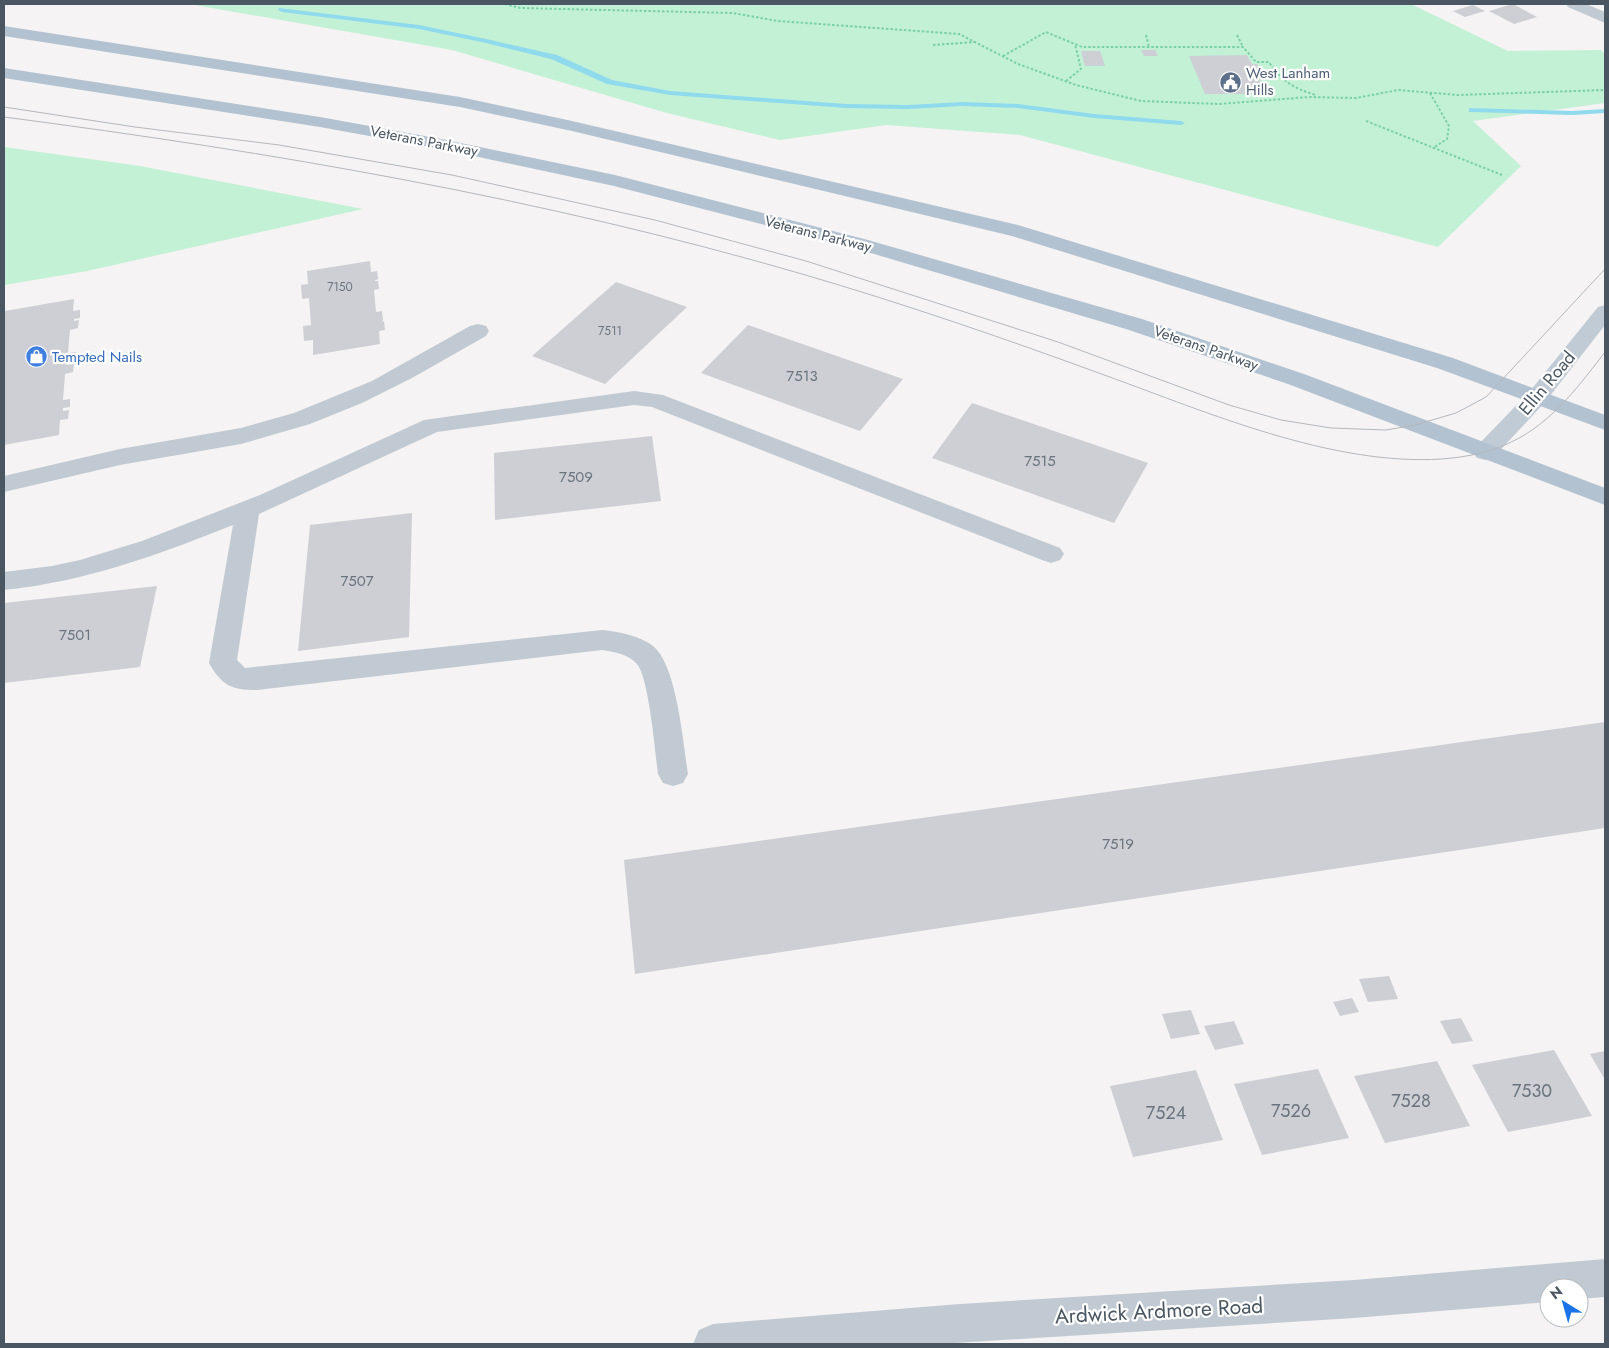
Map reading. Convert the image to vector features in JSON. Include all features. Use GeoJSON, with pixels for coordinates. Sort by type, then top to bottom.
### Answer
{"type":"FeatureCollection","features":[{"type":"Feature","properties":{"kind":"main road"},"geometry":{"type":"LineString","coordinates":[[4,30],[460,102],[572,126],[1018,231],[1445,363],[1538,396],[1605,423]]}},
{"type":"Feature","properties":{"kind":"main road","name":"Veterans Parkway"},"geometry":{"type":"LineString","coordinates":[[4,73],[329,123],[441,144],[615,181],[861,244],[1134,324],[1296,379],[1605,497]]}},
{"type":"Feature","properties":{"kind":"street"},"geometry":{"type":"LineString","coordinates":[[1574,4],[1605,18]]}},
{"type":"Feature","properties":{"kind":"street","name":"Ellin Road"},"geometry":{"type":"LineString","coordinates":[[1485,452],[1538,396],[1605,311]]}},
{"type":"Feature","properties":{"kind":"street"},"geometry":{"type":"LineString","coordinates":[[4,484],[101,461],[234,438],[275,427],[320,412],[421,366],[478,331]]}},
{"type":"Feature","properties":{"kind":"street"},"geometry":{"type":"LineString","coordinates":[[4,581],[52,576],[151,548],[248,509],[432,425],[634,398],[655,400],[1051,554]]}},
{"type":"Feature","properties":{"kind":"street"},"geometry":{"type":"LineString","coordinates":[[248,509],[223,663],[238,679],[258,679],[602,640],[623,642],[647,657],[657,678],[673,774]]}},
{"type":"Feature","properties":{"kind":"street","name":"Ardwick Ardmore Road"},"geometry":{"type":"LineString","coordinates":[[713,1344],[960,1323],[1354,1299],[1605,1278]]}},
{"type":"Feature","properties":{"kind":"path"},"geometry":{"type":"LineString","coordinates":[[505,4],[529,8],[733,13],[778,21],[959,34],[1018,64],[1066,81],[1141,101],[1219,104],[1309,96],[1356,98],[1398,90],[1458,94],[1605,90]]}},
{"type":"Feature","properties":{"kind":"path"},"geometry":{"type":"LineString","coordinates":[[1003,56],[1046,32],[1082,47],[1243,47]]}},
{"type":"Feature","properties":{"kind":"path"},"geometry":{"type":"LineString","coordinates":[[1146,35],[1149,47]]}},
{"type":"Feature","properties":{"kind":"path"},"geometry":{"type":"LineString","coordinates":[[1238,35],[1243,47],[1256,62],[1269,62],[1276,74],[1287,84],[1301,91],[1322,97]]}},
{"type":"Feature","properties":{"kind":"path"},"geometry":{"type":"LineString","coordinates":[[933,45],[975,42]]}},
{"type":"Feature","properties":{"kind":"path"},"geometry":{"type":"LineString","coordinates":[[1066,81],[1081,70],[1075,44]]}},
{"type":"Feature","properties":{"kind":"path"},"geometry":{"type":"LineString","coordinates":[[1430,92],[1449,126],[1447,138],[1434,148]]}},
{"type":"Feature","properties":{"kind":"path"},"geometry":{"type":"LineString","coordinates":[[1366,121],[1502,175]]}},
{"type":"Feature","properties":{"kind":"green space"},"geometry":{"type":"Polygon","coordinates":[[[189,4],[1411,4],[1508,51],[1601,50],[1605,54],[1605,103],[1473,121],[1521,166],[1438,247],[1020,135],[886,125],[780,140],[667,113],[452,50],[189,4]]]}},
{"type":"Feature","properties":{"kind":"green space"},"geometry":{"type":"Polygon","coordinates":[[[4,147],[140,166],[363,209],[87,271],[4,285],[4,147]]]}},
{"type":"Feature","properties":{"kind":"building"},"geometry":{"type":"Polygon","coordinates":[[[1513,4],[1537,17],[1514,24],[1489,11],[1513,4]]]}},
{"type":"Feature","properties":{"kind":"building"},"geometry":{"type":"Polygon","coordinates":[[[1473,5],[1485,11],[1465,17],[1453,11],[1473,5]]]}},
{"type":"Feature","properties":{"kind":"building"},"geometry":{"type":"Polygon","coordinates":[[[1141,50],[1155,50],[1158,56],[1144,56],[1141,50]]]}},
{"type":"Feature","properties":{"kind":"building"},"geometry":{"type":"Polygon","coordinates":[[[1081,51],[1100,51],[1105,66],[1085,66],[1081,51]]]}},
{"type":"Feature","properties":{"kind":"building","name":"West Lanham Hills"},"geometry":{"type":"Polygon","coordinates":[[[1247,55],[1252,64],[1257,64],[1260,70],[1255,70],[1267,94],[1205,94],[1189,56],[1247,55]]]}},
{"type":"Feature","properties":{"kind":"building"},"geometry":{"type":"Polygon","coordinates":[[[370,261],[371,272],[377,271],[378,279],[374,281],[378,281],[379,289],[374,290],[376,312],[382,311],[383,320],[381,322],[384,321],[385,330],[379,331],[380,344],[313,355],[313,340],[304,341],[303,326],[311,325],[309,298],[302,299],[301,285],[308,284],[307,271],[370,261]]]}},
{"type":"Feature","properties":{"kind":"building"},"geometry":{"type":"Polygon","coordinates":[[[616,282],[687,307],[605,384],[532,356],[616,282]]]}},
{"type":"Feature","properties":{"kind":"building"},"geometry":{"type":"Polygon","coordinates":[[[74,299],[73,311],[80,310],[80,318],[74,319],[74,321],[79,320],[78,328],[70,330],[68,353],[76,352],[75,362],[67,363],[67,365],[74,364],[73,372],[65,374],[63,400],[70,399],[70,407],[63,408],[63,411],[69,410],[68,419],[60,420],[59,435],[4,445],[5,311],[74,299]]]}},
{"type":"Feature","properties":{"kind":"building"},"geometry":{"type":"Polygon","coordinates":[[[748,325],[903,379],[860,431],[701,373],[748,325]]]}},
{"type":"Feature","properties":{"kind":"building"},"geometry":{"type":"Polygon","coordinates":[[[972,403],[1148,463],[1114,523],[932,458],[972,403]]]}},
{"type":"Feature","properties":{"kind":"building"},"geometry":{"type":"Polygon","coordinates":[[[652,436],[661,501],[495,520],[494,453],[652,436]]]}},
{"type":"Feature","properties":{"kind":"building"},"geometry":{"type":"Polygon","coordinates":[[[412,513],[409,637],[298,651],[310,525],[412,513]]]}},
{"type":"Feature","properties":{"kind":"building"},"geometry":{"type":"Polygon","coordinates":[[[157,586],[140,667],[4,683],[4,603],[157,586]]]}},
{"type":"Feature","properties":{"kind":"building"},"geometry":{"type":"Polygon","coordinates":[[[1605,722],[1605,828],[635,974],[624,860],[1605,722]]]}},
{"type":"Feature","properties":{"kind":"building"},"geometry":{"type":"Polygon","coordinates":[[[1389,976],[1398,999],[1368,1002],[1359,979],[1389,976]]]}},
{"type":"Feature","properties":{"kind":"building"},"geometry":{"type":"Polygon","coordinates":[[[1352,998],[1359,1012],[1340,1016],[1333,1002],[1352,998]]]}},
{"type":"Feature","properties":{"kind":"building"},"geometry":{"type":"Polygon","coordinates":[[[1191,1010],[1200,1034],[1171,1039],[1162,1014],[1191,1010]]]}},
{"type":"Feature","properties":{"kind":"building"},"geometry":{"type":"Polygon","coordinates":[[[1461,1018],[1473,1041],[1452,1044],[1440,1021],[1461,1018]]]}},
{"type":"Feature","properties":{"kind":"building"},"geometry":{"type":"Polygon","coordinates":[[[1234,1021],[1244,1044],[1215,1050],[1204,1026],[1234,1021]]]}},
{"type":"Feature","properties":{"kind":"building"},"geometry":{"type":"Polygon","coordinates":[[[1554,1050],[1592,1116],[1508,1132],[1472,1065],[1554,1050]]]}},
{"type":"Feature","properties":{"kind":"building"},"geometry":{"type":"Polygon","coordinates":[[[1605,1051],[1605,1080],[1590,1054],[1605,1051]]]}},
{"type":"Feature","properties":{"kind":"building"},"geometry":{"type":"Polygon","coordinates":[[[1437,1061],[1470,1126],[1385,1143],[1354,1076],[1437,1061]]]}},
{"type":"Feature","properties":{"kind":"building"},"geometry":{"type":"Polygon","coordinates":[[[1318,1069],[1349,1138],[1262,1155],[1234,1084],[1318,1069]]]}},
{"type":"Feature","properties":{"kind":"building"},"geometry":{"type":"Polygon","coordinates":[[[1196,1070],[1223,1140],[1133,1157],[1110,1086],[1196,1070]]]}},
{"type":"Feature","properties":{"kind":"waterway"},"geometry":{"type":"LineString","coordinates":[[282,10],[419,27],[486,41],[554,57],[610,82],[670,93],[846,106],[908,107],[962,104],[1018,106],[1094,116],[1181,123]]}},
{"type":"Feature","properties":{"kind":"waterway"},"geometry":{"type":"LineString","coordinates":[[1472,110],[1572,113],[1605,111]]}},
{"type":"Feature","properties":{"kind":"tram line"},"geometry":{"type":"LineString","coordinates":[[4,107],[135,127],[279,145],[452,175],[655,220],[806,261],[1058,342],[1229,405],[1281,420],[1331,428],[1386,430],[1415,425],[1456,413],[1486,397],[1605,269]]}},
{"type":"Feature","properties":{"kind":"tram line"},"geometry":{"type":"LineString","coordinates":[[4,117],[306,162],[506,200],[605,222],[841,285],[1031,349],[1229,420],[1315,446],[1358,454],[1400,459],[1442,459],[1471,455],[1518,439],[1555,412],[1605,352]]}},
{"type":"Feature","properties":{"kind":"place","name":"West Lanham Hills"},"geometry":{"type":"Point","coordinates":[1230,82]}},
{"type":"Feature","properties":{"kind":"place","name":"Tempted Nails"},"geometry":{"type":"Point","coordinates":[36,357]}}]}
